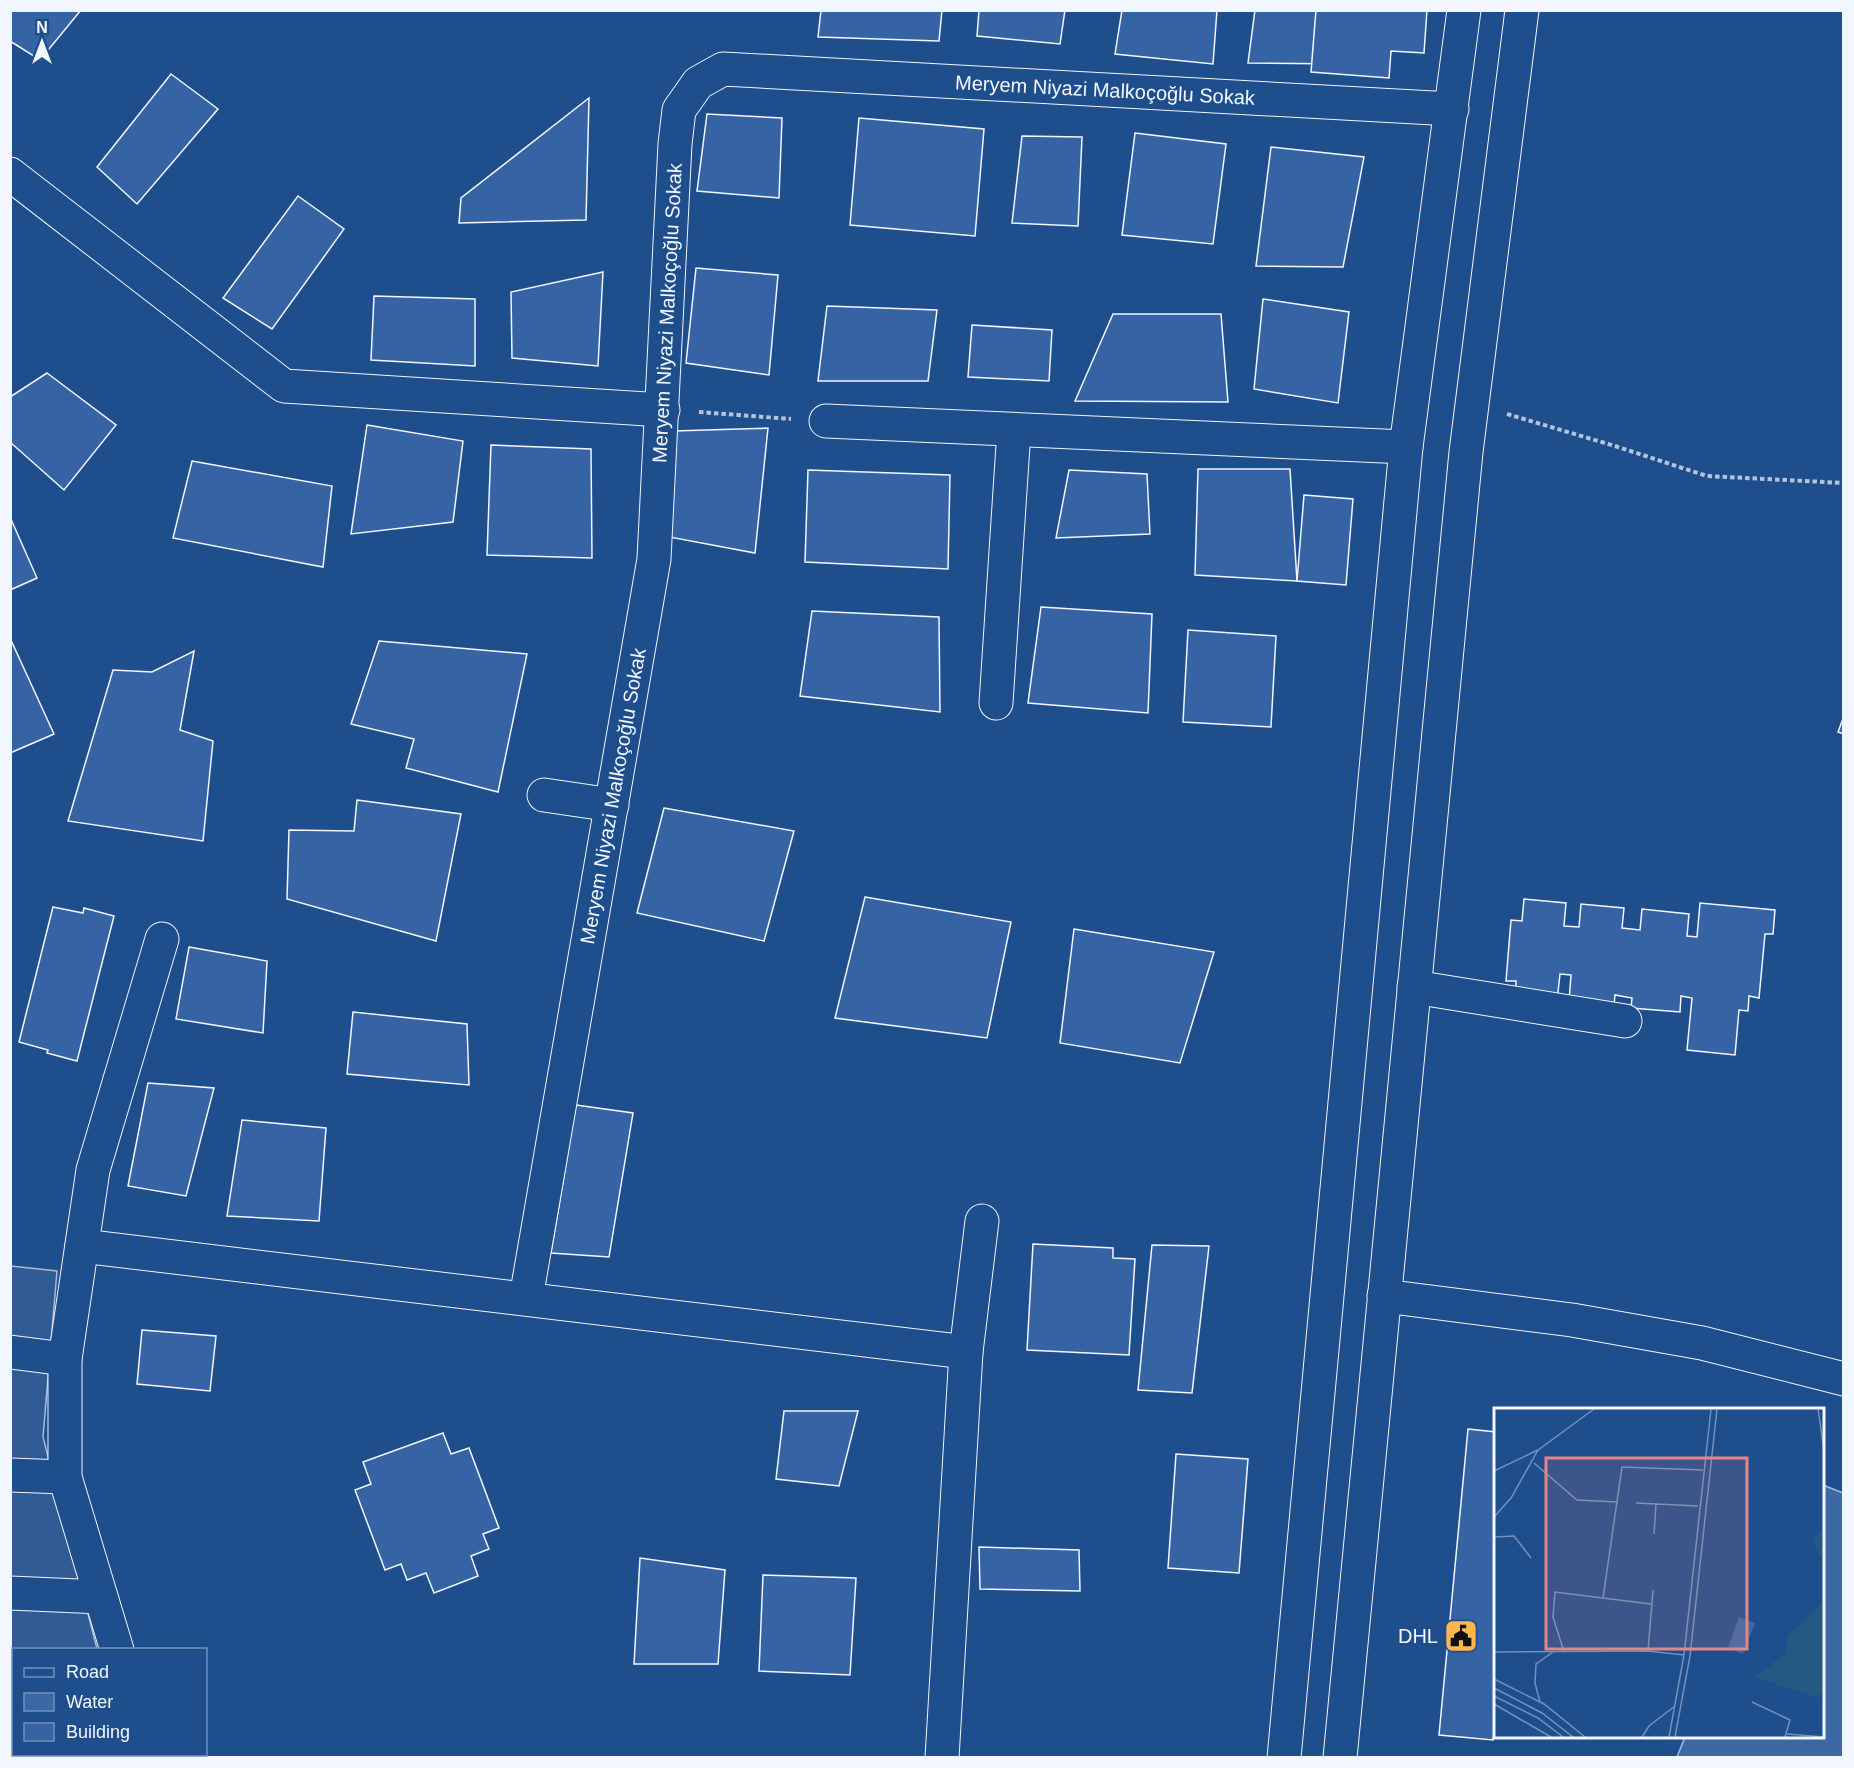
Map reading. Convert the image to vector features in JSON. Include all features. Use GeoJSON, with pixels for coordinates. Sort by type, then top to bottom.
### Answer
{"type":"FeatureCollection","features":[{"type":"Feature","properties":{"kind":"street"},"geometry":{"type":"LineString","coordinates":[[1284,1758],[1406,447],[1464,10]]}},
{"type":"Feature","properties":{"kind":"street"},"geometry":{"type":"LineString","coordinates":[[1340,1758],[1472,404],[1522,10]]}},
{"type":"Feature","properties":{"kind":"street","name":"Meryem Niyazi Malkoçoğlu Sokak"},"geometry":{"type":"LineString","coordinates":[[526,1298],[654,559],[675,144],[679,110],[698,83],[723,69],[1452,109]]}},
{"type":"Feature","properties":{"kind":"street"},"geometry":{"type":"LineString","coordinates":[[10,174],[284,386],[663,410]]}},
{"type":"Feature","properties":{"kind":"street"},"geometry":{"type":"LineString","coordinates":[[826,422],[1406,447]]}},
{"type":"Feature","properties":{"kind":"street"},"geometry":{"type":"LineString","coordinates":[[996,703],[1014,430]]}},
{"type":"Feature","properties":{"kind":"street"},"geometry":{"type":"LineString","coordinates":[[544,795],[612,805]]}},
{"type":"Feature","properties":{"kind":"street"},"geometry":{"type":"LineString","coordinates":[[116,1648],[65,1477],[65,1359],[93,1170],[162,939]]}},
{"type":"Feature","properties":{"kind":"street"},"geometry":{"type":"LineString","coordinates":[[1414,987],[1625,1021]]}},
{"type":"Feature","properties":{"kind":"street"},"geometry":{"type":"LineString","coordinates":[[942,1758],[966,1352],[982,1221]]}},
{"type":"Feature","properties":{"kind":"street"},"geometry":{"type":"LineString","coordinates":[[82,1246],[966,1352]]}},
{"type":"Feature","properties":{"kind":"street"},"geometry":{"type":"LineString","coordinates":[[1384,1296],[1572,1320],[1702,1343],[1844,1379]]}},
{"type":"Feature","properties":{"kind":"street"},"geometry":{"type":"LineString","coordinates":[[10,1352],[65,1359]]}},
{"type":"Feature","properties":{"kind":"street"},"geometry":{"type":"LineString","coordinates":[[10,1475],[65,1477]]}},
{"type":"Feature","properties":{"kind":"street"},"geometry":{"type":"LineString","coordinates":[[10,1593],[101,1597]]}},
{"type":"Feature","properties":{"kind":"path"},"geometry":{"type":"LineString","coordinates":[[1472,404],[1707,476],[1844,483]]}},
{"type":"Feature","properties":{"kind":"path"},"geometry":{"type":"LineString","coordinates":[[663,410],[826,422]]}},
{"type":"Feature","properties":{"kind":"shaded area"},"geometry":{"type":"Polygon","coordinates":[[[11,1266],[57,1271],[43,1437],[97,1648],[12,1648],[12,1756],[125,1757],[11,1758],[11,1266]]]}},
{"type":"Feature","properties":{"kind":"water"},"geometry":{"type":"Polygon","coordinates":[[[1824,1485],[1843,1493],[1843,1757],[1677,1757],[1685,1738],[1824,1738],[1824,1485]]]}},
{"type":"Feature","properties":{"kind":"building"},"geometry":{"type":"Polygon","coordinates":[[[10,10],[81,10],[40,60],[10,41],[10,10]]]}},
{"type":"Feature","properties":{"kind":"building"},"geometry":{"type":"Polygon","coordinates":[[[821,10],[942,10],[939,41],[818,37],[821,10]]]}},
{"type":"Feature","properties":{"kind":"building"},"geometry":{"type":"Polygon","coordinates":[[[979,10],[1065,10],[1060,44],[977,36],[979,10]]]}},
{"type":"Feature","properties":{"kind":"building"},"geometry":{"type":"Polygon","coordinates":[[[1122,10],[1217,10],[1213,64],[1115,54],[1122,10]]]}},
{"type":"Feature","properties":{"kind":"building"},"geometry":{"type":"Polygon","coordinates":[[[1255,10],[1354,10],[1346,64],[1248,63],[1255,10]]]}},
{"type":"Feature","properties":{"kind":"building"},"geometry":{"type":"Polygon","coordinates":[[[1316,10],[1427,10],[1424,53],[1391,51],[1389,78],[1311,72],[1316,10]]]}},
{"type":"Feature","properties":{"kind":"building"},"geometry":{"type":"Polygon","coordinates":[[[171,74],[218,109],[137,204],[97,167],[171,74]]]}},
{"type":"Feature","properties":{"kind":"building"},"geometry":{"type":"Polygon","coordinates":[[[589,98],[586,220],[459,223],[461,198],[589,98]]]}},
{"type":"Feature","properties":{"kind":"building"},"geometry":{"type":"Polygon","coordinates":[[[707,114],[782,118],[779,198],[697,191],[707,114]]]}},
{"type":"Feature","properties":{"kind":"building"},"geometry":{"type":"Polygon","coordinates":[[[859,118],[984,129],[975,236],[850,225],[859,118]]]}},
{"type":"Feature","properties":{"kind":"building"},"geometry":{"type":"Polygon","coordinates":[[[1135,133],[1226,144],[1213,244],[1122,235],[1135,133]]]}},
{"type":"Feature","properties":{"kind":"building"},"geometry":{"type":"Polygon","coordinates":[[[1022,136],[1082,137],[1078,226],[1012,223],[1022,136]]]}},
{"type":"Feature","properties":{"kind":"building"},"geometry":{"type":"Polygon","coordinates":[[[1271,147],[1364,157],[1343,267],[1256,266],[1271,147]]]}},
{"type":"Feature","properties":{"kind":"building"},"geometry":{"type":"Polygon","coordinates":[[[298,196],[344,229],[272,329],[223,298],[298,196]]]}},
{"type":"Feature","properties":{"kind":"building"},"geometry":{"type":"Polygon","coordinates":[[[696,268],[778,275],[769,375],[686,363],[696,268]]]}},
{"type":"Feature","properties":{"kind":"building"},"geometry":{"type":"Polygon","coordinates":[[[603,272],[598,366],[512,358],[511,292],[603,272]]]}},
{"type":"Feature","properties":{"kind":"building"},"geometry":{"type":"Polygon","coordinates":[[[374,296],[475,299],[475,366],[371,360],[374,296]]]}},
{"type":"Feature","properties":{"kind":"building"},"geometry":{"type":"Polygon","coordinates":[[[1263,299],[1349,312],[1338,403],[1254,389],[1263,299]]]}},
{"type":"Feature","properties":{"kind":"building"},"geometry":{"type":"Polygon","coordinates":[[[827,306],[937,310],[928,381],[818,381],[827,306]]]}},
{"type":"Feature","properties":{"kind":"building"},"geometry":{"type":"Polygon","coordinates":[[[1113,314],[1221,314],[1228,402],[1075,401],[1113,314]]]}},
{"type":"Feature","properties":{"kind":"building"},"geometry":{"type":"Polygon","coordinates":[[[972,325],[1052,330],[1049,381],[968,377],[972,325]]]}},
{"type":"Feature","properties":{"kind":"building"},"geometry":{"type":"Polygon","coordinates":[[[47,373],[116,425],[64,490],[10,442],[10,397],[47,373]]]}},
{"type":"Feature","properties":{"kind":"building"},"geometry":{"type":"Polygon","coordinates":[[[367,425],[463,441],[453,522],[351,534],[367,425]]]}},
{"type":"Feature","properties":{"kind":"building"},"geometry":{"type":"Polygon","coordinates":[[[768,428],[755,553],[664,536],[674,431],[768,428]]]}},
{"type":"Feature","properties":{"kind":"building"},"geometry":{"type":"Polygon","coordinates":[[[491,445],[591,449],[592,558],[487,555],[491,445]]]}},
{"type":"Feature","properties":{"kind":"building"},"geometry":{"type":"Polygon","coordinates":[[[192,461],[332,486],[323,567],[173,538],[192,461]]]}},
{"type":"Feature","properties":{"kind":"building"},"geometry":{"type":"Polygon","coordinates":[[[1198,469],[1290,469],[1297,581],[1195,575],[1198,469]]]}},
{"type":"Feature","properties":{"kind":"building"},"geometry":{"type":"Polygon","coordinates":[[[808,470],[950,475],[948,569],[805,562],[808,470]]]}},
{"type":"Feature","properties":{"kind":"building"},"geometry":{"type":"Polygon","coordinates":[[[1069,470],[1147,474],[1150,534],[1056,538],[1069,470]]]}},
{"type":"Feature","properties":{"kind":"building"},"geometry":{"type":"Polygon","coordinates":[[[1304,495],[1353,499],[1346,585],[1297,581],[1304,495]]]}},
{"type":"Feature","properties":{"kind":"building"},"geometry":{"type":"Polygon","coordinates":[[[10,517],[37,578],[10,590],[10,517]]]}},
{"type":"Feature","properties":{"kind":"building"},"geometry":{"type":"Polygon","coordinates":[[[1041,607],[1152,614],[1148,713],[1028,703],[1041,607]]]}},
{"type":"Feature","properties":{"kind":"building"},"geometry":{"type":"Polygon","coordinates":[[[812,611],[939,617],[940,712],[800,696],[812,611]]]}},
{"type":"Feature","properties":{"kind":"building"},"geometry":{"type":"Polygon","coordinates":[[[1188,630],[1276,636],[1271,727],[1183,722],[1188,630]]]}},
{"type":"Feature","properties":{"kind":"building"},"geometry":{"type":"Polygon","coordinates":[[[10,638],[54,734],[10,753],[10,638]]]}},
{"type":"Feature","properties":{"kind":"building"},"geometry":{"type":"Polygon","coordinates":[[[379,641],[527,654],[498,792],[406,768],[414,739],[351,724],[379,641]]]}},
{"type":"Feature","properties":{"kind":"building"},"geometry":{"type":"Polygon","coordinates":[[[194,651],[180,730],[213,741],[203,841],[68,821],[113,670],[152,672],[194,651]]]}},
{"type":"Feature","properties":{"kind":"building"},"geometry":{"type":"Polygon","coordinates":[[[1844,716],[1844,734],[1838,732],[1844,716]]]}},
{"type":"Feature","properties":{"kind":"building"},"geometry":{"type":"Polygon","coordinates":[[[357,800],[461,814],[436,941],[287,899],[289,830],[354,831],[357,800]]]}},
{"type":"Feature","properties":{"kind":"building"},"geometry":{"type":"Polygon","coordinates":[[[664,808],[794,831],[764,941],[637,913],[664,808]]]}},
{"type":"Feature","properties":{"kind":"building"},"geometry":{"type":"Polygon","coordinates":[[[865,897],[1011,922],[987,1038],[835,1018],[865,897]]]}},
{"type":"Feature","properties":{"kind":"building"},"geometry":{"type":"Polygon","coordinates":[[[1524,899],[1566,903],[1564,926],[1579,927],[1581,904],[1624,908],[1622,928],[1640,930],[1642,909],[1689,914],[1687,936],[1697,937],[1700,903],[1775,910],[1773,934],[1765,934],[1759,998],[1749,996],[1748,1011],[1739,1010],[1735,1055],[1687,1050],[1692,998],[1681,996],[1680,1012],[1631,1008],[1632,998],[1615,995],[1614,1006],[1569,1002],[1571,975],[1560,974],[1557,1001],[1515,998],[1516,981],[1506,981],[1511,920],[1522,921],[1524,899]]]}},
{"type":"Feature","properties":{"kind":"building"},"geometry":{"type":"Polygon","coordinates":[[[53,907],[83,913],[84,908],[114,916],[77,1061],[19,1042],[53,907]]]}},
{"type":"Feature","properties":{"kind":"building"},"geometry":{"type":"Polygon","coordinates":[[[1074,929],[1214,952],[1180,1063],[1060,1043],[1074,929]]]}},
{"type":"Feature","properties":{"kind":"building"},"geometry":{"type":"Polygon","coordinates":[[[189,947],[267,961],[263,1033],[176,1019],[189,947]]]}},
{"type":"Feature","properties":{"kind":"building"},"geometry":{"type":"Polygon","coordinates":[[[353,1012],[467,1024],[469,1085],[347,1074],[353,1012]]]}},
{"type":"Feature","properties":{"kind":"building"},"geometry":{"type":"Polygon","coordinates":[[[148,1083],[214,1088],[186,1196],[128,1186],[148,1083]]]}},
{"type":"Feature","properties":{"kind":"building"},"geometry":{"type":"Polygon","coordinates":[[[576,1105],[633,1113],[609,1257],[551,1253],[576,1105]]]}},
{"type":"Feature","properties":{"kind":"building"},"geometry":{"type":"Polygon","coordinates":[[[242,1120],[326,1128],[319,1221],[227,1216],[242,1120]]]}},
{"type":"Feature","properties":{"kind":"building"},"geometry":{"type":"Polygon","coordinates":[[[1033,1244],[1113,1248],[1113,1258],[1135,1259],[1129,1355],[1027,1350],[1033,1244]]]}},
{"type":"Feature","properties":{"kind":"building"},"geometry":{"type":"Polygon","coordinates":[[[1152,1245],[1209,1246],[1192,1393],[1138,1390],[1152,1245]]]}},
{"type":"Feature","properties":{"kind":"building"},"geometry":{"type":"Polygon","coordinates":[[[142,1330],[216,1336],[210,1391],[137,1384],[142,1330]]]}},
{"type":"Feature","properties":{"kind":"building"},"geometry":{"type":"Polygon","coordinates":[[[784,1411],[858,1411],[839,1486],[776,1479],[784,1411]]]}},
{"type":"Feature","properties":{"kind":"building"},"geometry":{"type":"Polygon","coordinates":[[[1468,1429],[1494,1432],[1493,1740],[1439,1735],[1468,1429]]]}},
{"type":"Feature","properties":{"kind":"building"},"geometry":{"type":"Polygon","coordinates":[[[443,1433],[451,1454],[469,1448],[499,1528],[483,1534],[489,1549],[471,1556],[478,1576],[434,1593],[426,1573],[407,1580],[401,1564],[385,1570],[355,1490],[371,1484],[363,1462],[443,1433]]]}},
{"type":"Feature","properties":{"kind":"building"},"geometry":{"type":"Polygon","coordinates":[[[1176,1454],[1248,1459],[1239,1573],[1168,1568],[1176,1454]]]}},
{"type":"Feature","properties":{"kind":"building"},"geometry":{"type":"Polygon","coordinates":[[[979,1547],[1079,1550],[1080,1591],[980,1589],[979,1547]]]}},
{"type":"Feature","properties":{"kind":"building"},"geometry":{"type":"Polygon","coordinates":[[[640,1558],[725,1570],[718,1664],[634,1664],[640,1558]]]}},
{"type":"Feature","properties":{"kind":"building"},"geometry":{"type":"Polygon","coordinates":[[[763,1575],[856,1578],[850,1675],[759,1671],[763,1575]]]}},
{"type":"Feature","properties":{"kind":"place","name":"DHL"},"geometry":{"type":"Point","coordinates":[1461,1636]}}]}
